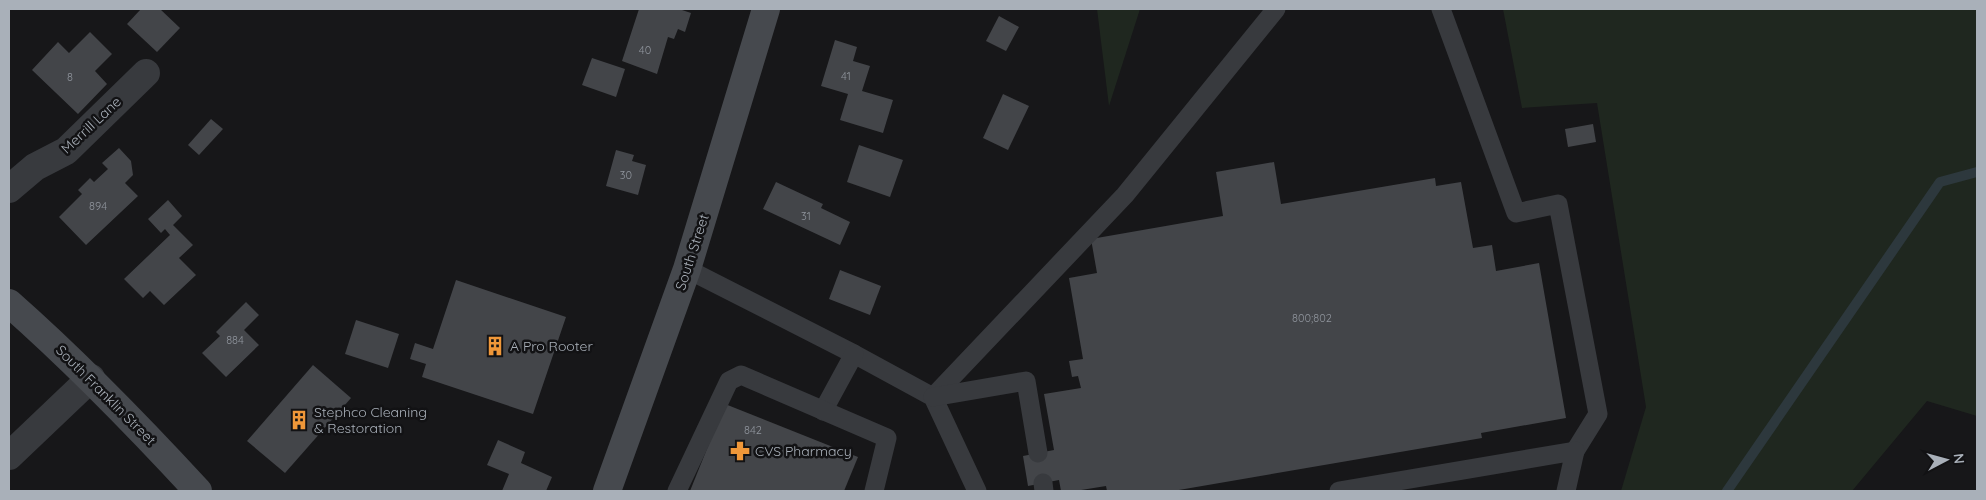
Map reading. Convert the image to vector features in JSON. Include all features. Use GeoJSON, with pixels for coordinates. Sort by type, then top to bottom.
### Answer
{"type":"FeatureCollection","features":[{"type":"Feature","properties":{"kind":"main road","name":"South Street"},"geometry":{"type":"LineString","coordinates":[[607,491],[687,269],[766,9]]}},
{"type":"Feature","properties":{"kind":"main road","name":"South Franklin Street"},"geometry":{"type":"LineString","coordinates":[[9,303],[91,378],[198,491]]}},
{"type":"Feature","properties":{"kind":"street","name":"Merrill Lane"},"geometry":{"type":"LineString","coordinates":[[9,189],[35,167],[66,151],[146,73]]}},
{"type":"Feature","properties":{"kind":"street"},"geometry":{"type":"LineString","coordinates":[[9,456],[91,378]]}},
{"type":"Feature","properties":{"kind":"lane"},"geometry":{"type":"LineString","coordinates":[[933,397],[1125,195],[1276,9]]}},
{"type":"Feature","properties":{"kind":"lane"},"geometry":{"type":"LineString","coordinates":[[1441,9],[1516,213],[1558,204],[1598,414],[1575,451],[1566,491]]}},
{"type":"Feature","properties":{"kind":"lane"},"geometry":{"type":"LineString","coordinates":[[687,269],[854,354],[933,397],[978,491]]}},
{"type":"Feature","properties":{"kind":"lane"},"geometry":{"type":"LineString","coordinates":[[823,410],[854,354]]}},
{"type":"Feature","properties":{"kind":"lane"},"geometry":{"type":"LineString","coordinates":[[678,491],[729,381],[741,375],[887,438],[874,491]]}},
{"type":"Feature","properties":{"kind":"lane"},"geometry":{"type":"LineString","coordinates":[[933,397],[1026,381],[1038,453]]}},
{"type":"Feature","properties":{"kind":"lane"},"geometry":{"type":"LineString","coordinates":[[1339,491],[1575,451]]}},
{"type":"Feature","properties":{"kind":"shaded area"},"geometry":{"type":"Polygon","coordinates":[[[1097,9],[1140,9],[1109,106],[1097,9]]]}},
{"type":"Feature","properties":{"kind":"shaded area"},"geometry":{"type":"Polygon","coordinates":[[[1503,9],[1977,9],[1977,416],[1927,401],[1852,491],[1621,491],[1646,407],[1597,103],[1522,108],[1503,9]]]}},
{"type":"Feature","properties":{"kind":"building"},"geometry":{"type":"Polygon","coordinates":[[[141,9],[160,9],[180,28],[157,52],[127,24],[141,9]]]}},
{"type":"Feature","properties":{"kind":"building"},"geometry":{"type":"Polygon","coordinates":[[[639,9],[679,9],[691,13],[685,32],[678,29],[674,39],[668,37],[657,74],[622,61],[639,9]]]}},
{"type":"Feature","properties":{"kind":"building"},"geometry":{"type":"Polygon","coordinates":[[[999,16],[1019,27],[1006,51],[986,41],[999,16]]]}},
{"type":"Feature","properties":{"kind":"building"},"geometry":{"type":"Polygon","coordinates":[[[90,32],[112,54],[95,71],[107,84],[78,114],[32,70],[58,42],[69,53],[90,32]]]}},
{"type":"Feature","properties":{"kind":"building"},"geometry":{"type":"Polygon","coordinates":[[[835,40],[857,47],[853,61],[870,66],[862,91],[893,100],[883,133],[840,120],[848,94],[821,86],[835,40]]]}},
{"type":"Feature","properties":{"kind":"building"},"geometry":{"type":"Polygon","coordinates":[[[592,58],[625,69],[616,97],[582,85],[592,58]]]}},
{"type":"Feature","properties":{"kind":"building"},"geometry":{"type":"Polygon","coordinates":[[[1003,94],[1029,106],[1008,150],[983,138],[1003,94]]]}},
{"type":"Feature","properties":{"kind":"building"},"geometry":{"type":"Polygon","coordinates":[[[211,119],[223,129],[199,155],[188,145],[211,119]]]}},
{"type":"Feature","properties":{"kind":"building"},"geometry":{"type":"Polygon","coordinates":[[[1593,124],[1596,142],[1568,147],[1565,129],[1593,124]]]}},
{"type":"Feature","properties":{"kind":"building"},"geometry":{"type":"Polygon","coordinates":[[[859,145],[903,160],[890,197],[847,182],[859,145]]]}},
{"type":"Feature","properties":{"kind":"building"},"geometry":{"type":"Polygon","coordinates":[[[119,148],[131,161],[133,175],[125,183],[138,196],[86,245],[59,217],[82,194],[78,190],[90,178],[94,182],[108,169],[102,163],[119,148]]]}},
{"type":"Feature","properties":{"kind":"building"},"geometry":{"type":"Polygon","coordinates":[[[616,150],[634,155],[632,161],[646,165],[638,195],[606,186],[616,150]]]}},
{"type":"Feature","properties":{"kind":"building"},"geometry":{"type":"Polygon","coordinates":[[[1274,162],[1281,204],[1435,178],[1436,186],[1461,182],[1473,248],[1492,245],[1496,271],[1539,263],[1566,418],[1481,433],[1482,438],[1173,491],[1107,491],[1106,486],[1075,491],[1061,491],[1059,480],[1028,486],[1023,456],[1054,450],[1044,394],[1081,388],[1078,376],[1072,377],[1069,361],[1083,359],[1069,278],[1097,273],[1091,239],[1223,216],[1216,172],[1274,162]]]}},
{"type":"Feature","properties":{"kind":"building"},"geometry":{"type":"Polygon","coordinates":[[[776,182],[823,204],[821,208],[850,222],[840,245],[763,209],[776,182]]]}},
{"type":"Feature","properties":{"kind":"building"},"geometry":{"type":"Polygon","coordinates":[[[168,200],[182,216],[173,225],[193,245],[179,258],[196,275],[164,305],[150,291],[143,298],[124,279],[170,235],[165,229],[161,233],[148,219],[168,200]]]}},
{"type":"Feature","properties":{"kind":"building"},"geometry":{"type":"Polygon","coordinates":[[[840,270],[881,286],[870,315],[829,299],[840,270]]]}},
{"type":"Feature","properties":{"kind":"building","name":"A Pro Rooter"},"geometry":{"type":"Polygon","coordinates":[[[456,280],[566,317],[533,414],[422,377],[426,364],[410,359],[415,343],[433,349],[456,280]]]}},
{"type":"Feature","properties":{"kind":"building"},"geometry":{"type":"Polygon","coordinates":[[[246,302],[259,315],[244,330],[259,345],[226,377],[202,353],[220,336],[216,332],[246,302]]]}},
{"type":"Feature","properties":{"kind":"building"},"geometry":{"type":"Polygon","coordinates":[[[356,320],[399,334],[388,368],[345,354],[356,320]]]}},
{"type":"Feature","properties":{"kind":"building","name":"Stephco Cleaning & Restoration"},"geometry":{"type":"Polygon","coordinates":[[[313,365],[351,398],[285,473],[247,441],[313,365]]]}},
{"type":"Feature","properties":{"kind":"building","name":"CVS Pharmacy"},"geometry":{"type":"Polygon","coordinates":[[[725,404],[858,457],[844,491],[690,491],[725,404]]]}},
{"type":"Feature","properties":{"kind":"building"},"geometry":{"type":"Polygon","coordinates":[[[498,440],[525,452],[521,463],[552,477],[546,491],[502,491],[509,474],[487,465],[498,440]]]}},
{"type":"Feature","properties":{"kind":"waterway"},"geometry":{"type":"LineString","coordinates":[[1727,491],[1940,182],[1977,172]]}},
{"type":"Feature","properties":{"kind":"place","name":"A Pro Rooter"},"geometry":{"type":"Point","coordinates":[495,346]}},
{"type":"Feature","properties":{"kind":"place","name":"Stephco Cleaning & Restoration"},"geometry":{"type":"Point","coordinates":[299,420]}},
{"type":"Feature","properties":{"kind":"place","name":"CVS Pharmacy"},"geometry":{"type":"Point","coordinates":[740,451]}}]}
